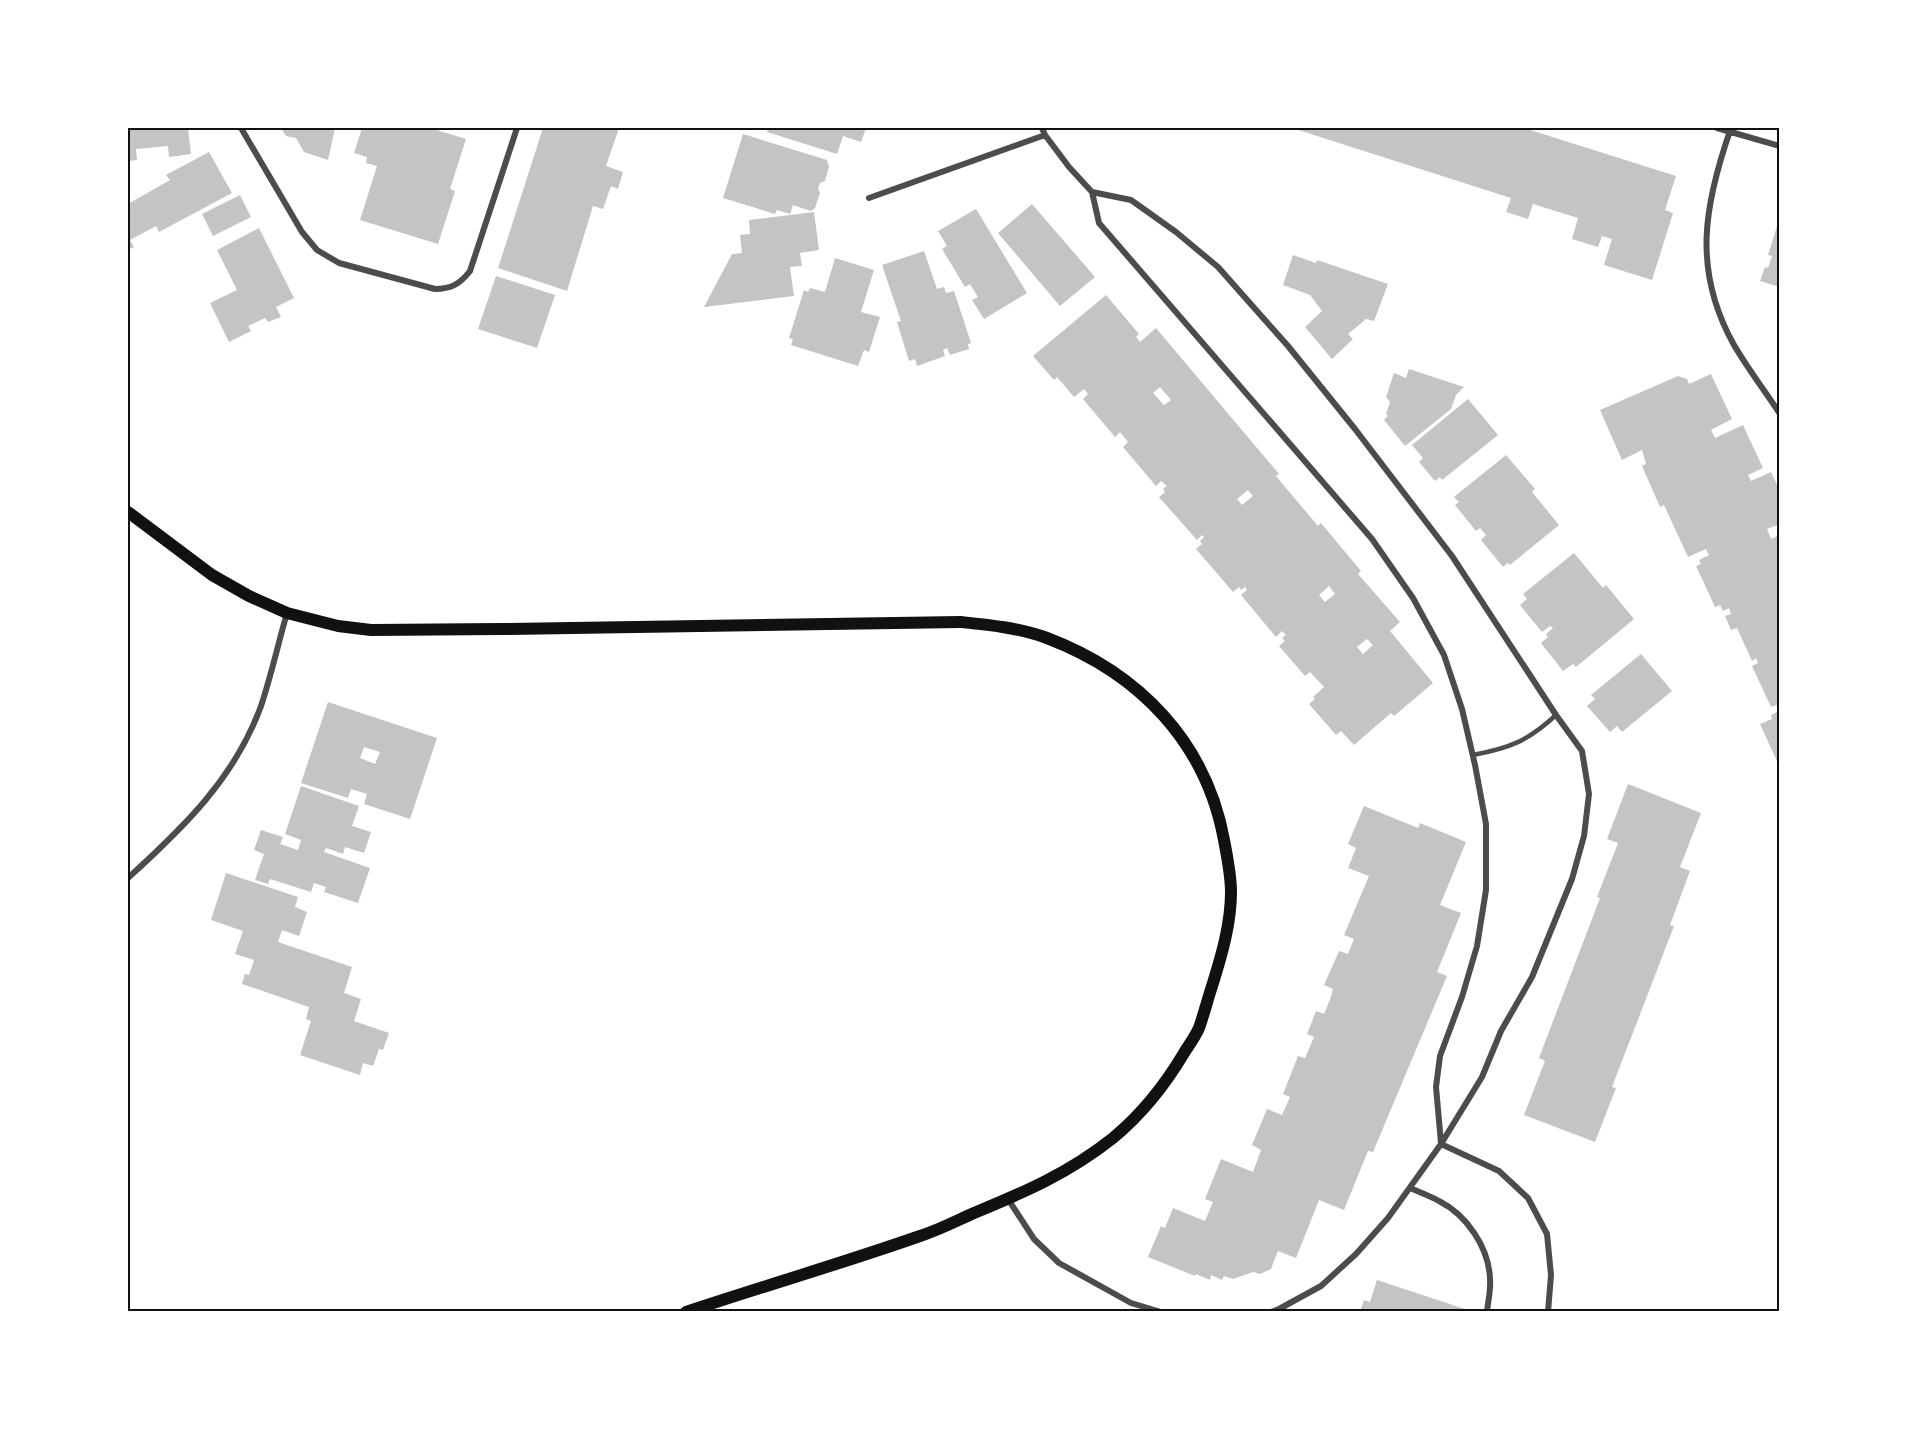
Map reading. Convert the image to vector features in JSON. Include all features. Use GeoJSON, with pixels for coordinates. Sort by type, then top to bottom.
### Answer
{"type":"FeatureCollection","features":[{"type":"Feature","properties":{"kind":"main road"},"geometry":{"type":"LineString","coordinates":[[128,512],[212,575],[249,596],[287,613],[338,626],[370,630],[961,622],[1004,627],[1044,637],[1079,651],[1114,673],[1148,700],[1172,724],[1193,752],[1209,784],[1221,820],[1231,891],[1227,932],[1198,1031],[1164,1085],[1138,1114],[1114,1137],[1081,1162],[1037,1187],[923,1235],[686,1311]]}},
{"type":"Feature","properties":{"kind":"street"},"geometry":{"type":"LineString","coordinates":[[241,128],[309,242],[317,250],[327,258],[346,265],[435,289],[450,288],[458,284],[470,271],[517,128]]}},
{"type":"Feature","properties":{"kind":"street"},"geometry":{"type":"LineString","coordinates":[[1042,128],[1069,167],[1092,192],[1099,223],[1372,539],[1413,598],[1444,655],[1462,709],[1486,824],[1486,890],[1478,946],[1440,1056],[1437,1087],[1441,1144]]}},
{"type":"Feature","properties":{"kind":"street"},"geometry":{"type":"LineString","coordinates":[[1717,128],[1730,129],[1779,146]]}},
{"type":"Feature","properties":{"kind":"street"},"geometry":{"type":"LineString","coordinates":[[1730,129],[1706,223],[1706,263],[1716,305],[1734,344],[1779,414]]}},
{"type":"Feature","properties":{"kind":"street"},"geometry":{"type":"LineString","coordinates":[[868,198],[1045,135]]}},
{"type":"Feature","properties":{"kind":"street"},"geometry":{"type":"LineString","coordinates":[[1092,192],[1131,200],[1176,232],[1218,267],[1296,356],[1452,556],[1582,751],[1589,794],[1584,836],[1564,899],[1532,977],[1501,1031],[1482,1077],[1441,1144],[1388,1218],[1347,1262],[1321,1286],[1279,1310],[1271,1311]]}},
{"type":"Feature","properties":{"kind":"street"},"geometry":{"type":"LineString","coordinates":[[128,878],[184,825],[212,794],[237,755],[260,707],[287,613]]}},
{"type":"Feature","properties":{"kind":"street"},"geometry":{"type":"LineString","coordinates":[[1441,1144],[1499,1171],[1528,1198],[1547,1234],[1551,1275],[1548,1311]]}},
{"type":"Feature","properties":{"kind":"street"},"geometry":{"type":"LineString","coordinates":[[1410,1188],[1441,1201],[1474,1232],[1485,1252],[1490,1278],[1488,1311]]}},
{"type":"Feature","properties":{"kind":"street"},"geometry":{"type":"LineString","coordinates":[[1008,1199],[1034,1239],[1059,1263],[1131,1303],[1161,1311]]}},
{"type":"Feature","properties":{"kind":"lane"},"geometry":{"type":"LineString","coordinates":[[1473,755],[1515,744],[1536,734],[1556,715]]}},
{"type":"Feature","properties":{"kind":"building"},"geometry":{"type":"Polygon","coordinates":[[[128,128],[188,128],[191,154],[169,157],[168,146],[136,149],[137,160],[128,161],[128,128]]]}},
{"type":"Feature","properties":{"kind":"building"},"geometry":{"type":"Polygon","coordinates":[[[281,128],[335,128],[328,160],[304,152],[296,138],[286,136],[281,128]]]}},
{"type":"Feature","properties":{"kind":"building"},"geometry":{"type":"Polygon","coordinates":[[[362,128],[430,128],[466,139],[450,189],[455,191],[438,244],[360,220],[377,166],[366,163],[367,157],[354,153],[362,128]]]}},
{"type":"Feature","properties":{"kind":"building"},"geometry":{"type":"Polygon","coordinates":[[[543,128],[619,128],[606,166],[623,172],[618,189],[611,186],[603,209],[593,206],[567,291],[498,268],[543,128]]]}},
{"type":"Feature","properties":{"kind":"building"},"geometry":{"type":"Polygon","coordinates":[[[768,128],[866,128],[861,142],[843,136],[837,154],[767,132],[768,128]]]}},
{"type":"Feature","properties":{"kind":"building"},"geometry":{"type":"Polygon","coordinates":[[[1292,128],[1524,128],[1676,176],[1665,210],[1673,213],[1652,280],[1604,265],[1612,239],[1602,236],[1598,247],[1572,239],[1578,218],[1533,204],[1528,219],[1506,212],[1511,198],[1292,128]]]}},
{"type":"Feature","properties":{"kind":"building"},"geometry":{"type":"Polygon","coordinates":[[[743,134],[827,160],[829,167],[825,181],[820,183],[818,189],[820,193],[815,208],[811,211],[793,205],[790,214],[777,210],[775,214],[723,198],[743,134]]]}},
{"type":"Feature","properties":{"kind":"building"},"geometry":{"type":"Polygon","coordinates":[[[209,152],[232,193],[159,232],[156,226],[130,240],[134,247],[128,250],[128,204],[170,180],[166,175],[209,152]]]}},
{"type":"Feature","properties":{"kind":"building"},"geometry":{"type":"Polygon","coordinates":[[[240,195],[251,217],[213,236],[202,214],[240,195]]]}},
{"type":"Feature","properties":{"kind":"building"},"geometry":{"type":"Polygon","coordinates":[[[1032,204],[1095,277],[1060,306],[998,233],[1032,204]]]}},
{"type":"Feature","properties":{"kind":"building"},"geometry":{"type":"Polygon","coordinates":[[[976,209],[1027,293],[984,319],[972,300],[978,297],[970,284],[965,287],[942,249],[947,246],[938,231],[976,209]]]}},
{"type":"Feature","properties":{"kind":"building"},"geometry":{"type":"Polygon","coordinates":[[[814,212],[819,250],[800,253],[802,266],[790,267],[794,296],[704,307],[732,254],[742,253],[740,235],[750,234],[749,220],[814,212]]]}},
{"type":"Feature","properties":{"kind":"building"},"geometry":{"type":"Polygon","coordinates":[[[1777,226],[1780,227],[1780,287],[1760,281],[1772,256],[1768,255],[1777,226]]]}},
{"type":"Feature","properties":{"kind":"building"},"geometry":{"type":"Polygon","coordinates":[[[259,228],[294,298],[276,307],[281,317],[268,322],[265,318],[248,326],[251,331],[229,342],[210,303],[237,290],[217,250],[259,228]]]}},
{"type":"Feature","properties":{"kind":"building"},"geometry":{"type":"Polygon","coordinates":[[[924,251],[937,289],[944,287],[946,293],[954,291],[971,343],[968,344],[969,349],[950,355],[947,348],[943,350],[945,356],[917,366],[915,359],[909,361],[897,322],[901,321],[882,265],[924,251]]]}},
{"type":"Feature","properties":{"kind":"building"},"geometry":{"type":"Polygon","coordinates":[[[1293,255],[1316,263],[1317,260],[1388,284],[1374,321],[1366,319],[1348,334],[1353,339],[1332,359],[1305,327],[1322,311],[1310,295],[1283,285],[1293,255]]]}},
{"type":"Feature","properties":{"kind":"building"},"geometry":{"type":"Polygon","coordinates":[[[835,258],[874,270],[861,312],[880,317],[869,352],[864,350],[858,366],[791,345],[793,339],[789,338],[804,290],[808,292],[810,288],[825,292],[835,258]]]}},
{"type":"Feature","properties":{"kind":"building"},"geometry":{"type":"Polygon","coordinates":[[[496,276],[555,295],[537,348],[478,329],[496,276]]]}},
{"type":"Feature","properties":{"kind":"building"},"geometry":{"type":"Polygon","coordinates":[[[1106,295],[1139,334],[1136,337],[1140,342],[1156,328],[1279,474],[1276,476],[1318,526],[1321,523],[1361,571],[1358,574],[1400,622],[1390,631],[1433,683],[1394,716],[1391,713],[1354,745],[1341,731],[1336,735],[1309,704],[1324,687],[1310,672],[1305,676],[1279,646],[1285,641],[1282,638],[1286,635],[1282,631],[1276,637],[1241,595],[1247,590],[1245,587],[1241,590],[1239,587],[1233,592],[1196,549],[1202,544],[1200,541],[1204,537],[1202,535],[1197,540],[1159,497],[1165,492],[1163,489],[1167,486],[1161,481],[1156,486],[1123,447],[1128,442],[1120,432],[1115,437],[1083,399],[1088,394],[1084,389],[1074,397],[1057,377],[1054,380],[1033,356],[1106,295]],[[1160,387],[1153,393],[1164,405],[1171,400],[1160,387]],[[1248,490],[1237,499],[1242,505],[1253,496],[1248,490]],[[1329,586],[1319,595],[1325,602],[1335,594],[1329,586]],[[1367,639],[1357,647],[1363,654],[1373,645],[1367,639]]]}},
{"type":"Feature","properties":{"kind":"building"},"geometry":{"type":"Polygon","coordinates":[[[1409,369],[1464,387],[1456,395],[1451,409],[1405,446],[1384,420],[1388,416],[1386,414],[1390,402],[1386,397],[1394,373],[1406,378],[1409,369]]]}},
{"type":"Feature","properties":{"kind":"building"},"geometry":{"type":"Polygon","coordinates":[[[1711,374],[1732,419],[1711,430],[1715,438],[1743,425],[1763,468],[1748,475],[1751,481],[1771,472],[1780,491],[1780,524],[1767,529],[1771,539],[1780,535],[1780,768],[1760,724],[1772,719],[1771,715],[1779,711],[1777,705],[1771,707],[1752,666],[1758,663],[1756,658],[1752,661],[1737,628],[1731,630],[1725,616],[1731,614],[1729,608],[1723,611],[1720,605],[1715,607],[1696,566],[1701,564],[1699,560],[1709,555],[1706,549],[1688,557],[1664,505],[1660,507],[1642,466],[1646,464],[1642,450],[1622,460],[1600,410],[1678,376],[1687,379],[1689,384],[1711,374]]]}},
{"type":"Feature","properties":{"kind":"building"},"geometry":{"type":"Polygon","coordinates":[[[1468,399],[1498,435],[1442,480],[1440,477],[1435,481],[1419,462],[1423,458],[1412,445],[1468,399]]]}},
{"type":"Feature","properties":{"kind":"building"},"geometry":{"type":"Polygon","coordinates":[[[1506,455],[1535,489],[1532,492],[1559,525],[1510,565],[1508,563],[1503,567],[1481,540],[1486,535],[1480,528],[1476,531],[1455,505],[1459,502],[1454,497],[1506,455]]]}},
{"type":"Feature","properties":{"kind":"building"},"geometry":{"type":"Polygon","coordinates":[[[1574,553],[1603,588],[1606,585],[1634,619],[1576,667],[1573,664],[1563,671],[1541,643],[1553,628],[1550,626],[1542,632],[1520,605],[1527,599],[1523,594],[1574,553]]]}},
{"type":"Feature","properties":{"kind":"building"},"geometry":{"type":"Polygon","coordinates":[[[1641,654],[1672,691],[1622,732],[1617,726],[1610,732],[1587,706],[1595,699],[1591,695],[1641,654]]]}},
{"type":"Feature","properties":{"kind":"building"},"geometry":{"type":"Polygon","coordinates":[[[328,702],[437,738],[410,819],[364,804],[367,794],[351,789],[348,798],[301,783],[328,702]],[[364,747],[360,758],[375,764],[380,752],[364,747]]]}},
{"type":"Feature","properties":{"kind":"building"},"geometry":{"type":"Polygon","coordinates":[[[1628,784],[1701,813],[1680,867],[1690,871],[1670,925],[1674,926],[1612,1087],[1616,1088],[1595,1142],[1524,1115],[1545,1061],[1539,1058],[1600,898],[1597,897],[1618,843],[1607,839],[1628,784]]]}},
{"type":"Feature","properties":{"kind":"building"},"geometry":{"type":"Polygon","coordinates":[[[301,786],[359,806],[352,826],[371,832],[364,853],[345,847],[343,854],[326,848],[324,852],[370,868],[358,903],[324,892],[326,887],[314,883],[311,892],[270,879],[268,884],[255,880],[264,854],[254,850],[261,830],[283,837],[280,844],[298,850],[301,840],[285,834],[301,786]]]}},
{"type":"Feature","properties":{"kind":"building"},"geometry":{"type":"Polygon","coordinates":[[[1364,806],[1418,828],[1420,823],[1466,842],[1440,905],[1461,913],[1437,972],[1447,976],[1373,1152],[1368,1151],[1344,1210],[1319,1200],[1296,1258],[1278,1251],[1271,1269],[1260,1274],[1253,1272],[1233,1279],[1224,1276],[1222,1280],[1211,1275],[1210,1280],[1148,1257],[1161,1226],[1165,1228],[1173,1208],[1205,1221],[1213,1202],[1205,1199],[1221,1159],[1253,1172],[1261,1150],[1252,1145],[1267,1109],[1282,1115],[1290,1097],[1283,1094],[1298,1056],[1305,1058],[1314,1037],[1307,1034],[1316,1011],[1324,1014],[1331,997],[1333,989],[1324,985],[1339,951],[1348,954],[1354,939],[1344,935],[1369,876],[1348,868],[1356,848],[1348,844],[1364,806]]]}},
{"type":"Feature","properties":{"kind":"building"},"geometry":{"type":"Polygon","coordinates":[[[226,873],[298,897],[295,907],[307,912],[299,936],[282,930],[278,942],[352,967],[344,993],[361,999],[354,1021],[389,1033],[383,1050],[379,1049],[373,1066],[363,1063],[360,1075],[300,1055],[311,1021],[306,1019],[309,1007],[242,984],[245,974],[249,975],[254,960],[235,954],[243,931],[211,920],[226,873]]]}},
{"type":"Feature","properties":{"kind":"building"},"geometry":{"type":"Polygon","coordinates":[[[1377,1280],[1471,1312],[1360,1312],[1364,1300],[1370,1302],[1377,1280]]]}}]}
